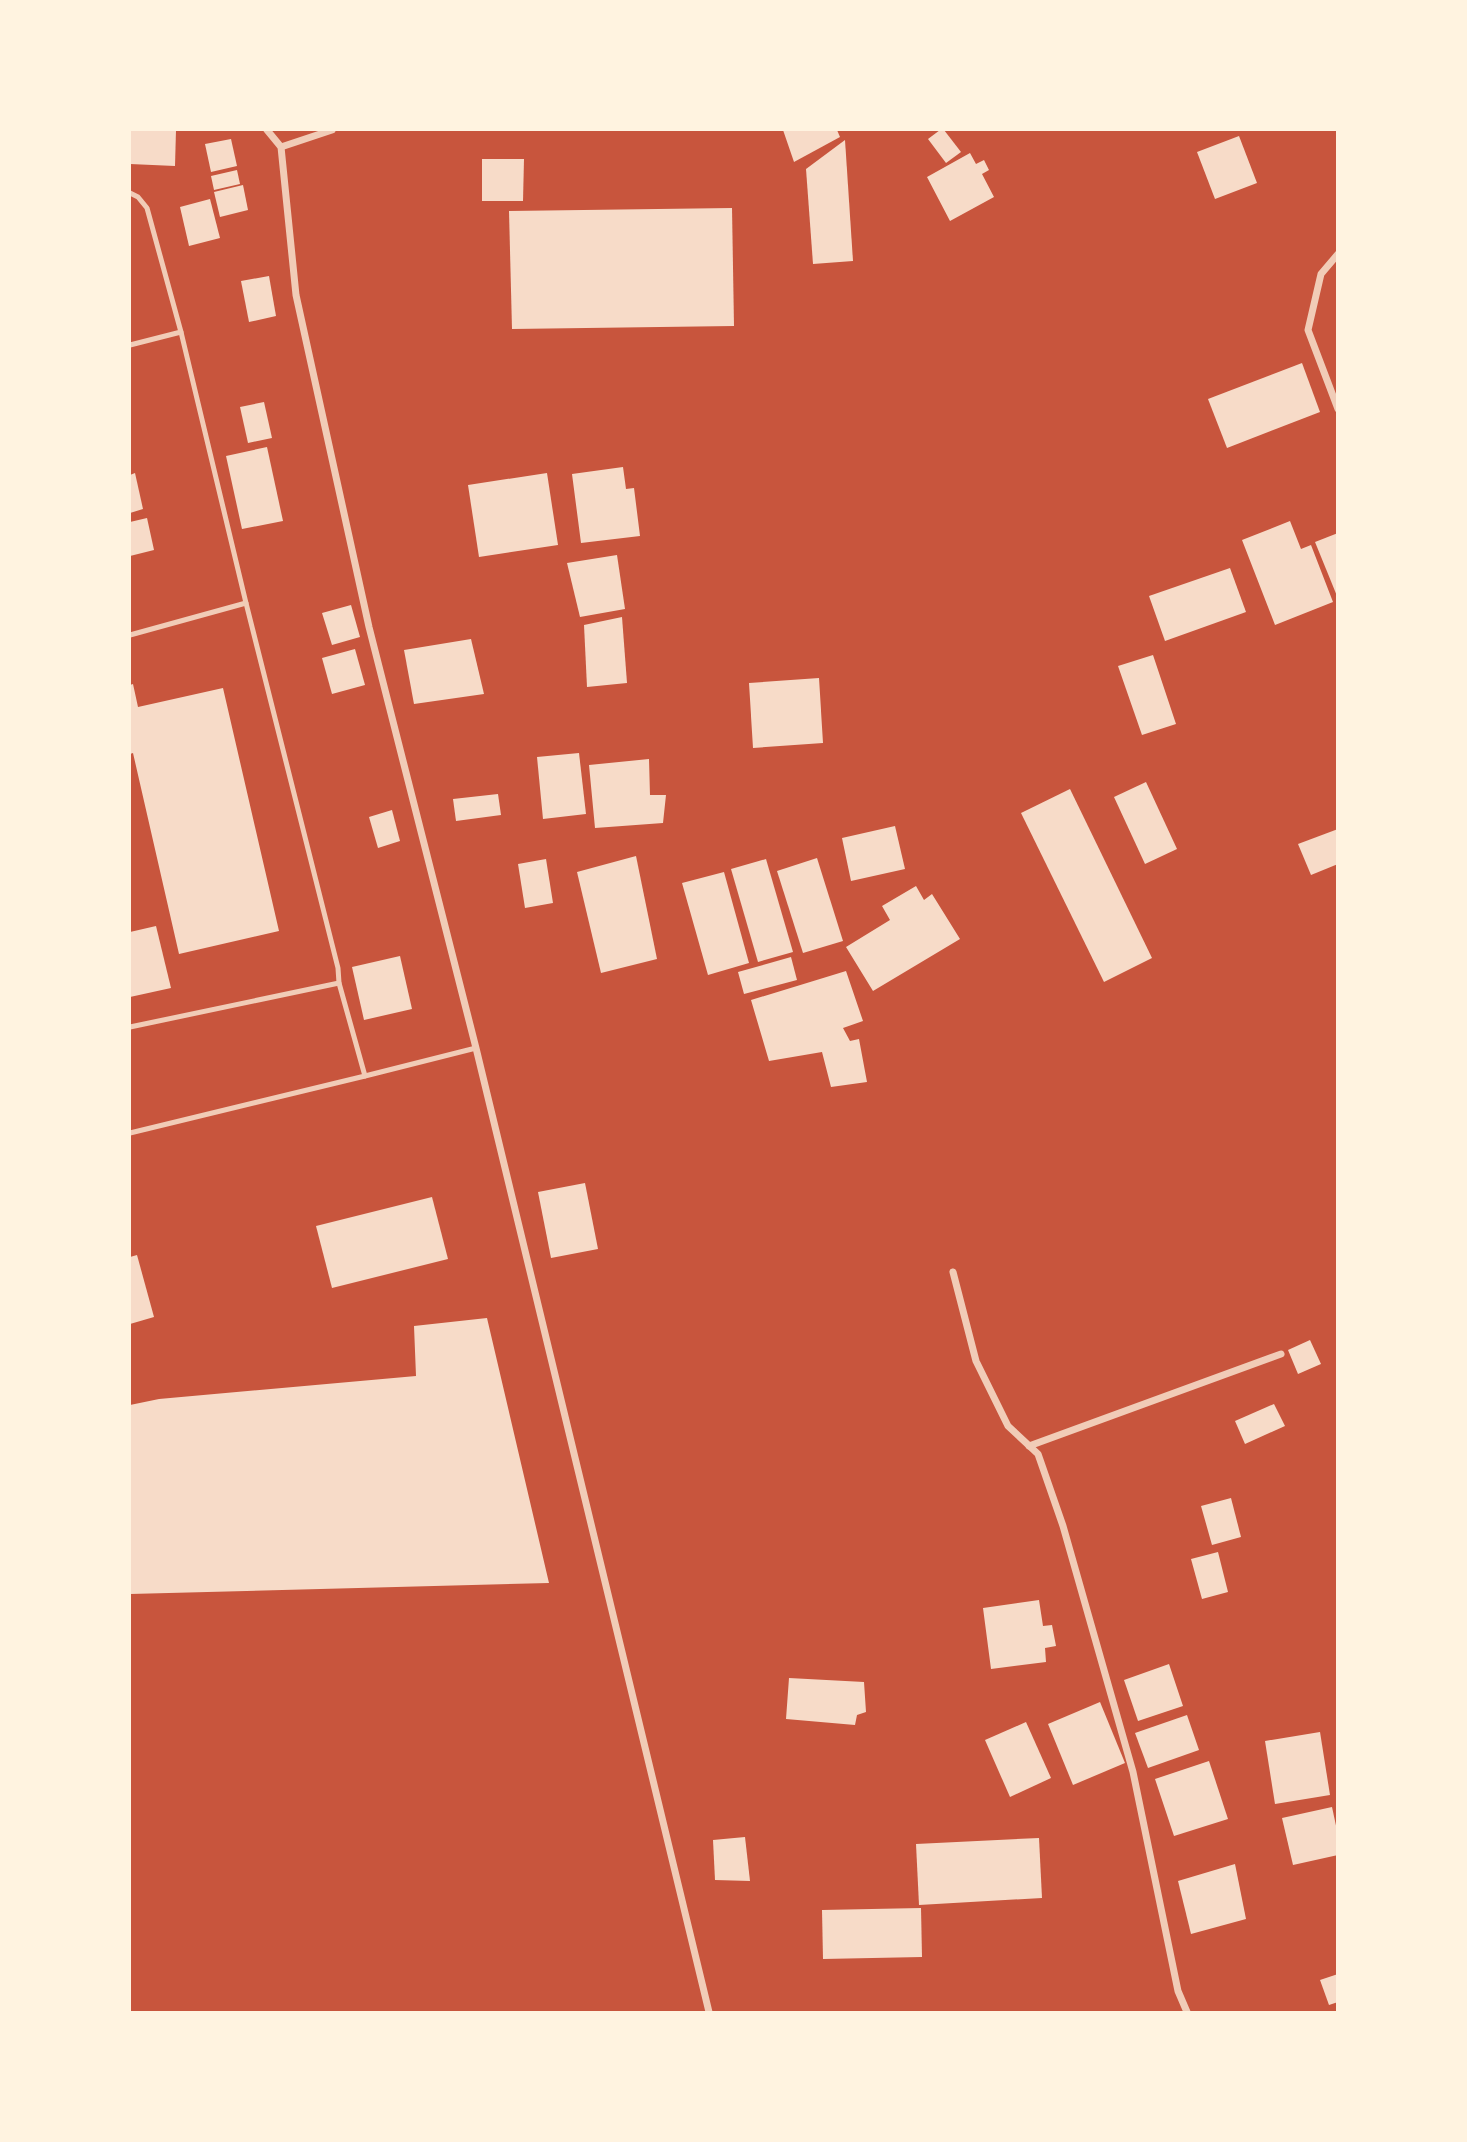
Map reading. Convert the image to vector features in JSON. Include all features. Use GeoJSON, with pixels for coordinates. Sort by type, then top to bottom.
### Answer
{"type":"FeatureCollection","features":[{"type":"Feature","properties":{"kind":"street"},"geometry":{"type":"LineString","coordinates":[[267,130],[281,147],[298,309],[369,627],[476,1048],[709,2012]]}},
{"type":"Feature","properties":{"kind":"street"},"geometry":{"type":"LineString","coordinates":[[281,147],[332,130]]}},
{"type":"Feature","properties":{"kind":"street"},"geometry":{"type":"LineString","coordinates":[[1338,254],[1321,274],[1308,330],[1338,409]]}},
{"type":"Feature","properties":{"kind":"street"},"geometry":{"type":"LineString","coordinates":[[953,1272],[976,1361],[1008,1426],[1038,1454],[1063,1526],[1130,1760],[1178,1991],[1187,2012]]}},
{"type":"Feature","properties":{"kind":"street"},"geometry":{"type":"LineString","coordinates":[[1029,1446],[1281,1354]]}},
{"type":"Feature","properties":{"kind":"lane"},"geometry":{"type":"LineString","coordinates":[[130,193],[138,197],[146,208],[181,332],[338,968],[339,983],[365,1076]]}},
{"type":"Feature","properties":{"kind":"lane"},"geometry":{"type":"LineString","coordinates":[[130,345],[181,332]]}},
{"type":"Feature","properties":{"kind":"lane"},"geometry":{"type":"LineString","coordinates":[[130,635],[246,603]]}},
{"type":"Feature","properties":{"kind":"lane"},"geometry":{"type":"LineString","coordinates":[[130,1027],[339,983]]}},
{"type":"Feature","properties":{"kind":"lane"},"geometry":{"type":"LineString","coordinates":[[130,1133],[476,1048]]}},
{"type":"Feature","properties":{"kind":"building"},"geometry":{"type":"Polygon","coordinates":[[[130,130],[176,130],[175,166],[130,164],[130,130]]]}},
{"type":"Feature","properties":{"kind":"building"},"geometry":{"type":"Polygon","coordinates":[[[783,130],[837,130],[840,137],[794,162],[783,130]]]}},
{"type":"Feature","properties":{"kind":"building"},"geometry":{"type":"Polygon","coordinates":[[[944,130],[961,152],[946,163],[928,139],[944,130]]]}},
{"type":"Feature","properties":{"kind":"building"},"geometry":{"type":"Polygon","coordinates":[[[1239,136],[1257,183],[1215,199],[1197,152],[1239,136]]]}},
{"type":"Feature","properties":{"kind":"building"},"geometry":{"type":"Polygon","coordinates":[[[231,139],[237,166],[211,172],[205,144],[231,139]]]}},
{"type":"Feature","properties":{"kind":"building"},"geometry":{"type":"Polygon","coordinates":[[[845,140],[853,261],[813,264],[806,169],[845,140]]]}},
{"type":"Feature","properties":{"kind":"building"},"geometry":{"type":"Polygon","coordinates":[[[970,153],[976,164],[984,160],[989,170],[982,174],[994,197],[950,221],[927,177],[970,153]]]}},
{"type":"Feature","properties":{"kind":"building"},"geometry":{"type":"Polygon","coordinates":[[[482,159],[524,159],[523,201],[482,201],[482,159]]]}},
{"type":"Feature","properties":{"kind":"building"},"geometry":{"type":"Polygon","coordinates":[[[237,170],[240,184],[214,190],[211,176],[237,170]]]}},
{"type":"Feature","properties":{"kind":"building"},"geometry":{"type":"Polygon","coordinates":[[[243,185],[248,210],[220,217],[214,192],[243,185]]]}},
{"type":"Feature","properties":{"kind":"building"},"geometry":{"type":"Polygon","coordinates":[[[210,199],[220,238],[189,246],[180,207],[210,199]]]}},
{"type":"Feature","properties":{"kind":"building"},"geometry":{"type":"Polygon","coordinates":[[[732,208],[734,326],[512,329],[509,211],[732,208]]]}},
{"type":"Feature","properties":{"kind":"building"},"geometry":{"type":"Polygon","coordinates":[[[269,276],[276,316],[249,322],[241,281],[269,276]]]}},
{"type":"Feature","properties":{"kind":"building"},"geometry":{"type":"Polygon","coordinates":[[[1302,363],[1320,412],[1227,448],[1208,399],[1302,363]]]}},
{"type":"Feature","properties":{"kind":"building"},"geometry":{"type":"Polygon","coordinates":[[[264,402],[272,438],[248,443],[240,407],[264,402]]]}},
{"type":"Feature","properties":{"kind":"building"},"geometry":{"type":"Polygon","coordinates":[[[267,447],[283,521],[242,529],[226,456],[267,447]]]}},
{"type":"Feature","properties":{"kind":"building"},"geometry":{"type":"Polygon","coordinates":[[[623,467],[626,489],[634,488],[640,536],[581,543],[572,474],[623,467]]]}},
{"type":"Feature","properties":{"kind":"building"},"geometry":{"type":"Polygon","coordinates":[[[135,473],[143,509],[130,513],[130,475],[135,473]]]}},
{"type":"Feature","properties":{"kind":"building"},"geometry":{"type":"Polygon","coordinates":[[[547,473],[558,545],[479,557],[468,485],[547,473]]]}},
{"type":"Feature","properties":{"kind":"building"},"geometry":{"type":"Polygon","coordinates":[[[147,518],[154,550],[130,556],[130,522],[147,518]]]}},
{"type":"Feature","properties":{"kind":"building"},"geometry":{"type":"Polygon","coordinates":[[[1290,521],[1301,549],[1311,545],[1333,602],[1275,625],[1242,540],[1290,521]]]}},
{"type":"Feature","properties":{"kind":"building"},"geometry":{"type":"Polygon","coordinates":[[[1338,533],[1338,596],[1337,596],[1315,542],[1338,533]]]}},
{"type":"Feature","properties":{"kind":"building"},"geometry":{"type":"Polygon","coordinates":[[[617,555],[625,609],[580,617],[567,563],[617,555]]]}},
{"type":"Feature","properties":{"kind":"building"},"geometry":{"type":"Polygon","coordinates":[[[1230,568],[1246,612],[1165,641],[1149,596],[1230,568]]]}},
{"type":"Feature","properties":{"kind":"building"},"geometry":{"type":"Polygon","coordinates":[[[351,605],[360,637],[332,645],[322,613],[351,605]]]}},
{"type":"Feature","properties":{"kind":"building"},"geometry":{"type":"Polygon","coordinates":[[[622,617],[627,683],[587,687],[584,625],[622,617]]]}},
{"type":"Feature","properties":{"kind":"building"},"geometry":{"type":"Polygon","coordinates":[[[471,639],[484,694],[414,704],[404,650],[471,639]]]}},
{"type":"Feature","properties":{"kind":"building"},"geometry":{"type":"Polygon","coordinates":[[[355,649],[365,685],[332,694],[322,658],[355,649]]]}},
{"type":"Feature","properties":{"kind":"building"},"geometry":{"type":"Polygon","coordinates":[[[1153,655],[1176,724],[1142,735],[1118,666],[1153,655]]]}},
{"type":"Feature","properties":{"kind":"building"},"geometry":{"type":"Polygon","coordinates":[[[819,678],[823,743],[753,748],[749,683],[819,678]]]}},
{"type":"Feature","properties":{"kind":"building"},"geometry":{"type":"Polygon","coordinates":[[[133,684],[138,707],[223,688],[279,931],[179,954],[133,753],[130,754],[130,685],[133,684]]]}},
{"type":"Feature","properties":{"kind":"building"},"geometry":{"type":"Polygon","coordinates":[[[579,753],[586,814],[543,819],[537,757],[579,753]]]}},
{"type":"Feature","properties":{"kind":"building"},"geometry":{"type":"Polygon","coordinates":[[[649,759],[650,795],[666,795],[663,823],[595,828],[589,765],[649,759]]]}},
{"type":"Feature","properties":{"kind":"building"},"geometry":{"type":"Polygon","coordinates":[[[1146,782],[1177,849],[1145,864],[1114,797],[1146,782]]]}},
{"type":"Feature","properties":{"kind":"building"},"geometry":{"type":"Polygon","coordinates":[[[1070,789],[1152,958],[1104,982],[1021,813],[1070,789]]]}},
{"type":"Feature","properties":{"kind":"building"},"geometry":{"type":"Polygon","coordinates":[[[498,794],[501,815],[456,821],[453,799],[498,794]]]}},
{"type":"Feature","properties":{"kind":"building"},"geometry":{"type":"Polygon","coordinates":[[[392,810],[400,841],[378,848],[369,817],[392,810]]]}},
{"type":"Feature","properties":{"kind":"building"},"geometry":{"type":"Polygon","coordinates":[[[895,826],[905,869],[851,881],[842,838],[895,826]]]}},
{"type":"Feature","properties":{"kind":"building"},"geometry":{"type":"Polygon","coordinates":[[[1338,829],[1338,864],[1311,875],[1298,844],[1338,829]]]}},
{"type":"Feature","properties":{"kind":"building"},"geometry":{"type":"Polygon","coordinates":[[[636,856],[657,959],[601,973],[577,872],[636,856]]]}},
{"type":"Feature","properties":{"kind":"building"},"geometry":{"type":"Polygon","coordinates":[[[817,858],[843,941],[803,953],[777,871],[817,858]]]}},
{"type":"Feature","properties":{"kind":"building"},"geometry":{"type":"Polygon","coordinates":[[[546,859],[553,903],[525,908],[518,864],[546,859]]]}},
{"type":"Feature","properties":{"kind":"building"},"geometry":{"type":"Polygon","coordinates":[[[766,859],[793,952],[758,962],[731,869],[766,859]]]}},
{"type":"Feature","properties":{"kind":"building"},"geometry":{"type":"Polygon","coordinates":[[[724,872],[749,963],[708,975],[682,883],[724,872]]]}},
{"type":"Feature","properties":{"kind":"building"},"geometry":{"type":"Polygon","coordinates":[[[916,886],[924,900],[932,894],[960,939],[873,991],[846,947],[890,920],[882,906],[916,886]]]}},
{"type":"Feature","properties":{"kind":"building"},"geometry":{"type":"Polygon","coordinates":[[[156,926],[171,988],[130,997],[130,932],[156,926]]]}},
{"type":"Feature","properties":{"kind":"building"},"geometry":{"type":"Polygon","coordinates":[[[400,956],[412,1009],[364,1020],[352,967],[400,956]]]}},
{"type":"Feature","properties":{"kind":"building"},"geometry":{"type":"Polygon","coordinates":[[[791,957],[797,980],[744,994],[738,972],[791,957]]]}},
{"type":"Feature","properties":{"kind":"building"},"geometry":{"type":"Polygon","coordinates":[[[846,971],[863,1021],[843,1028],[850,1041],[859,1039],[867,1082],[831,1087],[822,1052],[769,1061],[751,1000],[846,971]]]}},
{"type":"Feature","properties":{"kind":"building"},"geometry":{"type":"Polygon","coordinates":[[[585,1183],[598,1249],[551,1258],[538,1192],[585,1183]]]}},
{"type":"Feature","properties":{"kind":"building"},"geometry":{"type":"Polygon","coordinates":[[[432,1197],[448,1259],[332,1288],[316,1226],[432,1197]]]}},
{"type":"Feature","properties":{"kind":"building"},"geometry":{"type":"Polygon","coordinates":[[[137,1255],[154,1317],[130,1324],[130,1257],[137,1255]]]}},
{"type":"Feature","properties":{"kind":"building"},"geometry":{"type":"Polygon","coordinates":[[[487,1318],[549,1583],[130,1594],[130,1405],[159,1399],[416,1376],[414,1326],[487,1318]]]}},
{"type":"Feature","properties":{"kind":"building"},"geometry":{"type":"Polygon","coordinates":[[[1310,1340],[1321,1364],[1298,1374],[1288,1350],[1310,1340]]]}},
{"type":"Feature","properties":{"kind":"building"},"geometry":{"type":"Polygon","coordinates":[[[1274,1404],[1285,1426],[1245,1444],[1235,1421],[1274,1404]]]}},
{"type":"Feature","properties":{"kind":"building"},"geometry":{"type":"Polygon","coordinates":[[[1231,1498],[1241,1537],[1212,1545],[1201,1506],[1231,1498]]]}},
{"type":"Feature","properties":{"kind":"building"},"geometry":{"type":"Polygon","coordinates":[[[1218,1552],[1228,1592],[1202,1599],[1191,1559],[1218,1552]]]}},
{"type":"Feature","properties":{"kind":"building"},"geometry":{"type":"Polygon","coordinates":[[[1039,1600],[1043,1626],[1052,1625],[1056,1646],[1045,1648],[1046,1662],[991,1669],[983,1608],[1039,1600]]]}},
{"type":"Feature","properties":{"kind":"building"},"geometry":{"type":"Polygon","coordinates":[[[1169,1664],[1183,1706],[1138,1721],[1124,1680],[1169,1664]]]}},
{"type":"Feature","properties":{"kind":"building"},"geometry":{"type":"Polygon","coordinates":[[[789,1678],[864,1682],[866,1712],[857,1715],[855,1725],[786,1719],[789,1678]]]}},
{"type":"Feature","properties":{"kind":"building"},"geometry":{"type":"Polygon","coordinates":[[[1100,1702],[1125,1763],[1073,1785],[1048,1724],[1100,1702]]]}},
{"type":"Feature","properties":{"kind":"building"},"geometry":{"type":"Polygon","coordinates":[[[1187,1715],[1199,1750],[1148,1768],[1135,1733],[1187,1715]]]}},
{"type":"Feature","properties":{"kind":"building"},"geometry":{"type":"Polygon","coordinates":[[[1026,1722],[1051,1778],[1010,1797],[985,1740],[1026,1722]]]}},
{"type":"Feature","properties":{"kind":"building"},"geometry":{"type":"Polygon","coordinates":[[[1320,1732],[1330,1795],[1275,1804],[1265,1741],[1320,1732]]]}},
{"type":"Feature","properties":{"kind":"building"},"geometry":{"type":"Polygon","coordinates":[[[1209,1761],[1228,1819],[1174,1836],[1155,1779],[1209,1761]]]}},
{"type":"Feature","properties":{"kind":"building"},"geometry":{"type":"Polygon","coordinates":[[[1332,1807],[1338,1835],[1338,1855],[1293,1865],[1282,1818],[1332,1807]]]}},
{"type":"Feature","properties":{"kind":"building"},"geometry":{"type":"Polygon","coordinates":[[[745,1837],[750,1881],[715,1880],[713,1840],[745,1837]]]}},
{"type":"Feature","properties":{"kind":"building"},"geometry":{"type":"Polygon","coordinates":[[[1039,1838],[1042,1898],[919,1905],[916,1844],[1039,1838]]]}},
{"type":"Feature","properties":{"kind":"building"},"geometry":{"type":"Polygon","coordinates":[[[1235,1864],[1246,1919],[1191,1934],[1178,1881],[1235,1864]]]}},
{"type":"Feature","properties":{"kind":"building"},"geometry":{"type":"Polygon","coordinates":[[[921,1908],[922,1957],[823,1959],[822,1910],[921,1908]]]}},
{"type":"Feature","properties":{"kind":"building"},"geometry":{"type":"Polygon","coordinates":[[[1338,1974],[1338,2002],[1329,2005],[1320,1980],[1338,1974]]]}}]}
